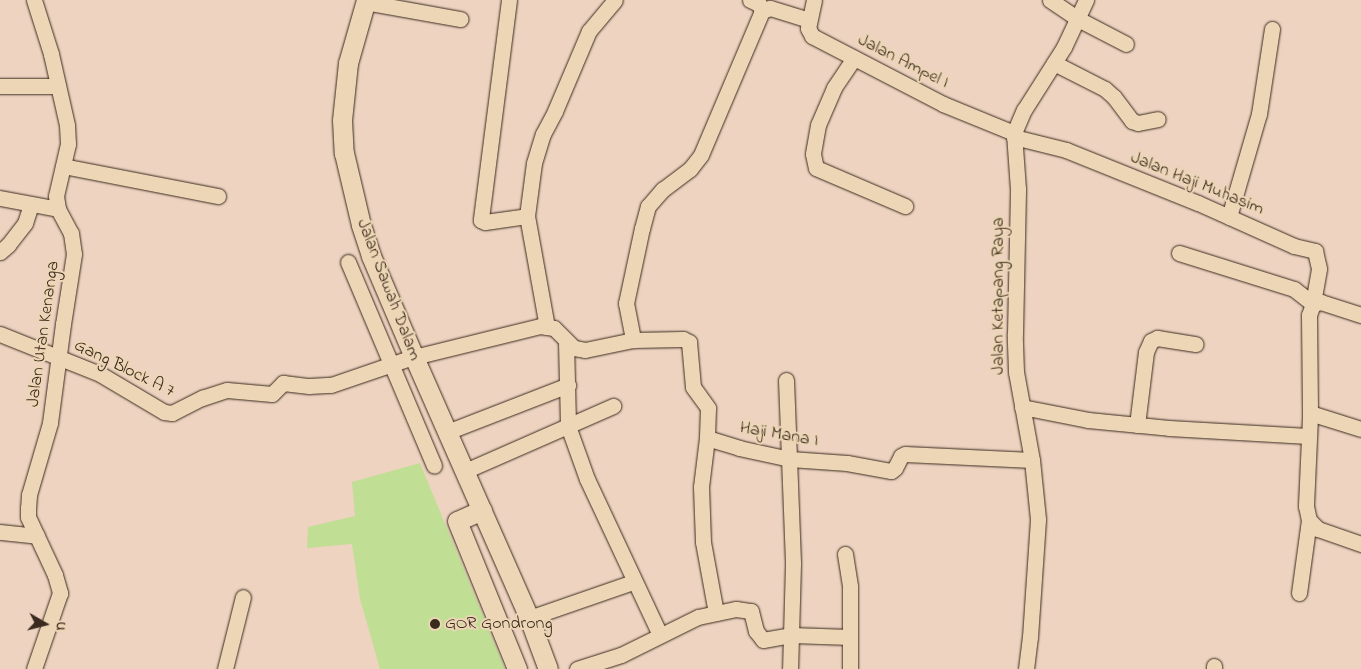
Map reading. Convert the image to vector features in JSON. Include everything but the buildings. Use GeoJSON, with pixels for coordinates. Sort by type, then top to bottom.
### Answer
{"type":"FeatureCollection","features":[{"type":"Feature","properties":{"kind":"street"},"geometry":{"type":"LineString","coordinates":[[0,198],[58,210],[56,196],[68,144],[67,125],[49,48],[34,0]]}},
{"type":"Feature","properties":{"kind":"street"},"geometry":{"type":"LineString","coordinates":[[509,0],[480,220],[486,222],[528,216]]}},
{"type":"Feature","properties":{"kind":"street"},"geometry":{"type":"LineString","coordinates":[[547,327],[528,216],[534,163],[543,134],[555,111],[589,31],[615,0]]}},
{"type":"Feature","properties":{"kind":"street"},"geometry":{"type":"LineString","coordinates":[[633,340],[626,302],[648,206],[664,189],[690,169],[701,155],[762,11],[759,4],[750,0]]}},
{"type":"Feature","properties":{"kind":"street"},"geometry":{"type":"LineString","coordinates":[[762,11],[770,8],[808,20],[814,0]]}},
{"type":"Feature","properties":{"kind":"street"},"geometry":{"type":"LineString","coordinates":[[1050,0],[1078,18],[1126,44]]}},
{"type":"Feature","properties":{"kind":"street","name":"Jalan Ketapang Raya"},"geometry":{"type":"LineString","coordinates":[[1026,669],[1032,619],[1038,519],[1032,460],[1022,408],[1015,353],[1018,189],[1014,135],[1024,110],[1054,63],[1086,0]]}},
{"type":"Feature","properties":{"kind":"street"},"geometry":{"type":"LineString","coordinates":[[365,1],[460,19]]}},
{"type":"Feature","properties":{"kind":"street","name":"Jalan Sawah Dalam"},"geometry":{"type":"LineString","coordinates":[[365,1],[351,48],[344,87],[342,120],[344,153],[352,192],[403,361],[448,432],[465,471],[470,516]]}},
{"type":"Feature","properties":{"kind":"street","name":"Jalan Ampel I"},"geometry":{"type":"LineString","coordinates":[[808,20],[809,33],[812,36],[943,104],[1014,135]]}},
{"type":"Feature","properties":{"kind":"street"},"geometry":{"type":"LineString","coordinates":[[1229,217],[1258,114],[1272,28]]}},
{"type":"Feature","properties":{"kind":"street"},"geometry":{"type":"LineString","coordinates":[[854,58],[834,88],[818,125],[814,154],[816,168],[905,206]]}},
{"type":"Feature","properties":{"kind":"street"},"geometry":{"type":"LineString","coordinates":[[1054,63],[1104,89],[1114,97],[1132,121],[1138,123],[1158,119]]}},
{"type":"Feature","properties":{"kind":"street"},"geometry":{"type":"LineString","coordinates":[[0,86],[58,86]]}},
{"type":"Feature","properties":{"kind":"street","name":"Jalan Haji Muhasim"},"geometry":{"type":"LineString","coordinates":[[1014,135],[1066,150],[1229,217],[1294,246],[1315,251],[1319,269],[1313,304]]}},
{"type":"Feature","properties":{"kind":"street"},"geometry":{"type":"LineString","coordinates":[[63,166],[218,196]]}},
{"type":"Feature","properties":{"kind":"street"},"geometry":{"type":"LineString","coordinates":[[0,252],[25,223],[31,205]]}},
{"type":"Feature","properties":{"kind":"street","name":"Jalan Utan Kenanga"},"geometry":{"type":"LineString","coordinates":[[34,669],[60,593],[55,575],[28,518],[28,508],[50,424],[74,254],[71,233],[58,210]]}},
{"type":"Feature","properties":{"kind":"street"},"geometry":{"type":"LineString","coordinates":[[1178,253],[1294,289],[1313,304]]}},
{"type":"Feature","properties":{"kind":"street"},"geometry":{"type":"LineString","coordinates":[[348,262],[403,361],[434,466]]}},
{"type":"Feature","properties":{"kind":"street"},"geometry":{"type":"LineString","coordinates":[[1313,304],[1321,302],[1361,315]]}},
{"type":"Feature","properties":{"kind":"street"},"geometry":{"type":"LineString","coordinates":[[1299,593],[1308,520],[1306,506],[1310,413],[1309,315],[1313,304]]}},
{"type":"Feature","properties":{"kind":"street"},"geometry":{"type":"LineString","coordinates":[[403,361],[540,326],[554,328],[574,348],[585,350],[633,340],[683,339],[689,342],[693,387],[708,408],[708,438],[701,487],[703,542],[716,613]]}},
{"type":"Feature","properties":{"kind":"street","name":"Gang Block A 7"},"geometry":{"type":"LineString","coordinates":[[0,334],[100,374],[164,412],[172,414],[202,398],[228,390],[272,394],[284,383],[309,386],[331,385],[403,361]]}},
{"type":"Feature","properties":{"kind":"street"},"geometry":{"type":"LineString","coordinates":[[1137,424],[1146,352],[1151,341],[1157,338],[1196,344]]}},
{"type":"Feature","properties":{"kind":"street"},"geometry":{"type":"LineString","coordinates":[[566,342],[568,426],[586,478],[660,635]]}},
{"type":"Feature","properties":{"kind":"street"},"geometry":{"type":"LineString","coordinates":[[786,380],[793,564],[790,669]]}},
{"type":"Feature","properties":{"kind":"street"},"geometry":{"type":"LineString","coordinates":[[448,432],[568,385]]}},
{"type":"Feature","properties":{"kind":"street"},"geometry":{"type":"LineString","coordinates":[[465,471],[613,406]]}},
{"type":"Feature","properties":{"kind":"street"},"geometry":{"type":"LineString","coordinates":[[1022,408],[1088,420],[1308,436]]}},
{"type":"Feature","properties":{"kind":"street"},"geometry":{"type":"LineString","coordinates":[[1310,413],[1361,429]]}},
{"type":"Feature","properties":{"kind":"street","name":"Haji Mana I"},"geometry":{"type":"LineString","coordinates":[[708,438],[739,448],[790,460],[847,463],[891,471],[895,468],[901,456],[905,454],[1032,460]]}},
{"type":"Feature","properties":{"kind":"street"},"geometry":{"type":"LineString","coordinates":[[470,516],[529,618],[548,669]]}},
{"type":"Feature","properties":{"kind":"street"},"geometry":{"type":"LineString","coordinates":[[470,516],[517,669]]}},
{"type":"Feature","properties":{"kind":"street"},"geometry":{"type":"LineString","coordinates":[[1308,520],[1318,529],[1361,544]]}},
{"type":"Feature","properties":{"kind":"street"},"geometry":{"type":"LineString","coordinates":[[0,532],[37,536]]}},
{"type":"Feature","properties":{"kind":"street"},"geometry":{"type":"LineString","coordinates":[[845,554],[850,587],[850,669]]}},
{"type":"Feature","properties":{"kind":"street"},"geometry":{"type":"LineString","coordinates":[[529,618],[634,582]]}},
{"type":"Feature","properties":{"kind":"street"},"geometry":{"type":"LineString","coordinates":[[225,669],[243,597]]}},
{"type":"Feature","properties":{"kind":"street"},"geometry":{"type":"LineString","coordinates":[[577,669],[621,655],[698,616],[747,609],[752,615],[759,638],[763,640],[791,635],[850,637]]}},
{"type":"Feature","properties":{"kind":"green space"},"geometry":{"type":"Polygon","coordinates":[[[420,463],[505,669],[380,669],[360,599],[352,544],[307,548],[308,527],[355,516],[352,482],[420,463]]]}},
{"type":"Feature","properties":{"kind":"place","name":"GOR Gondrong"},"geometry":{"type":"Point","coordinates":[435,624]}}]}
